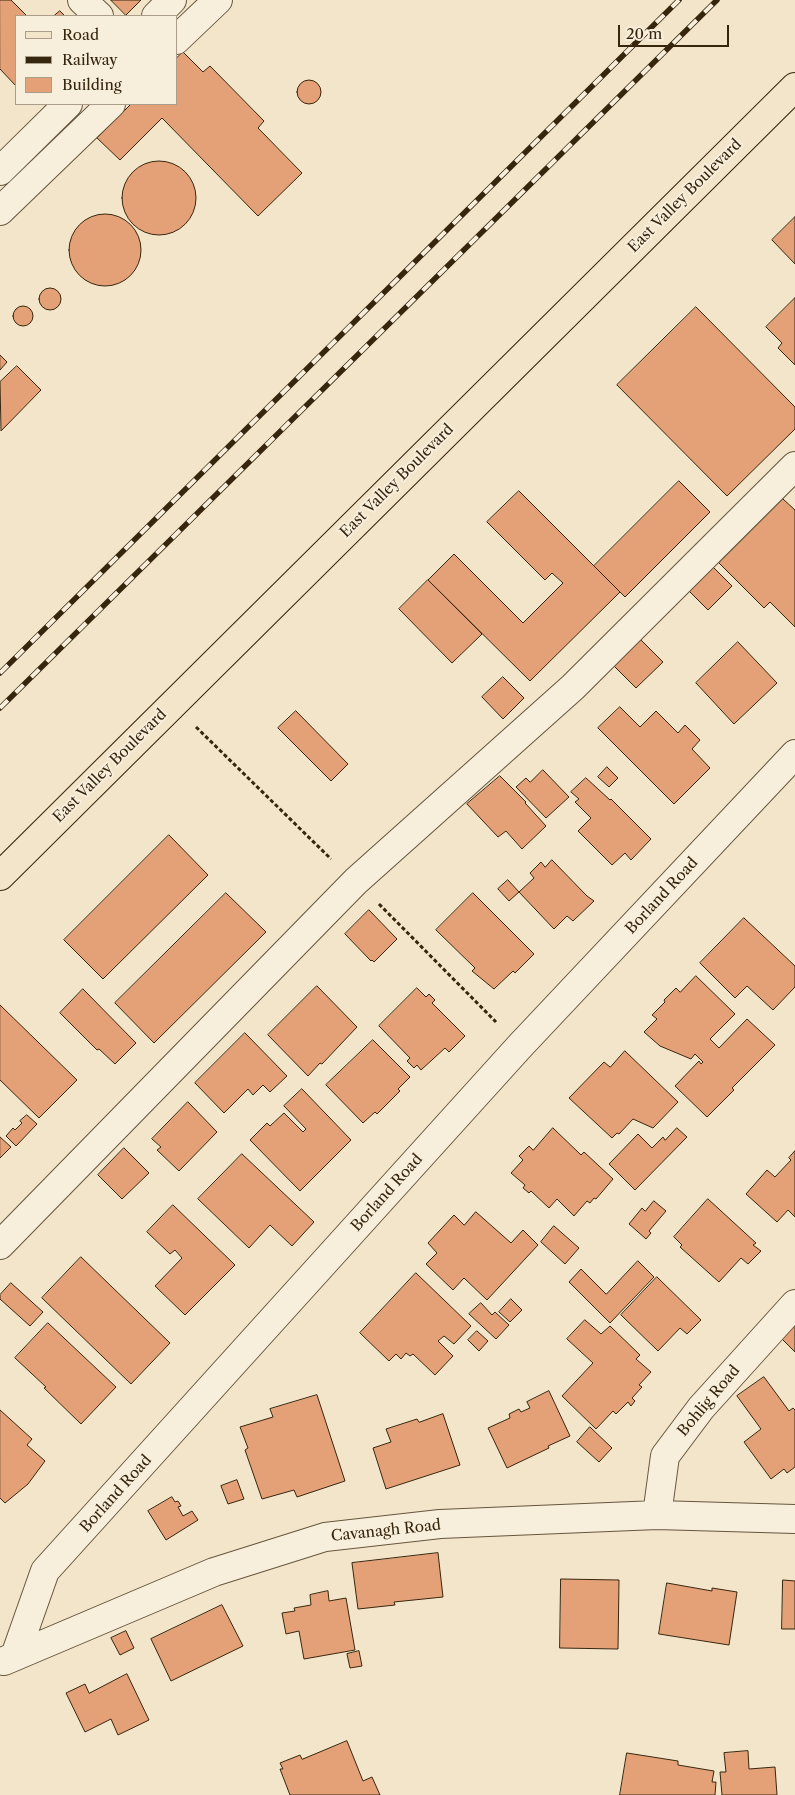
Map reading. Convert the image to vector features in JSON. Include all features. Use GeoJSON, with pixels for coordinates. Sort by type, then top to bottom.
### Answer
{"type":"FeatureCollection","features":[{"type":"Feature","properties":{"kind":"main road","name":"East Valley Boulevard"},"geometry":{"type":"LineString","coordinates":[[0,876],[795,87]]}},
{"type":"Feature","properties":{"kind":"street"},"geometry":{"type":"LineString","coordinates":[[82,0],[97,15]]}},
{"type":"Feature","properties":{"kind":"street"},"geometry":{"type":"LineString","coordinates":[[157,15],[172,0]]}},
{"type":"Feature","properties":{"kind":"street"},"geometry":{"type":"LineString","coordinates":[[178,38],[218,0]]}},
{"type":"Feature","properties":{"kind":"street"},"geometry":{"type":"LineString","coordinates":[[0,171],[67,105]]}},
{"type":"Feature","properties":{"kind":"street"},"geometry":{"type":"LineString","coordinates":[[0,211],[109,105]]}},
{"type":"Feature","properties":{"kind":"street"},"geometry":{"type":"LineString","coordinates":[[0,1244],[356,881],[572,687],[795,466]]}},
{"type":"Feature","properties":{"kind":"street","name":"Borland Road"},"geometry":{"type":"LineString","coordinates":[[8,1659],[45,1571],[117,1494],[520,1046],[795,754]]}},
{"type":"Feature","properties":{"kind":"street","name":"Bohlig Road"},"geometry":{"type":"LineString","coordinates":[[656,1515],[665,1456],[701,1408],[795,1304]]}},
{"type":"Feature","properties":{"kind":"street","name":"Cavanagh Road"},"geometry":{"type":"LineString","coordinates":[[8,1659],[214,1572],[325,1537],[440,1524],[656,1515],[795,1520]]}},
{"type":"Feature","properties":{"kind":"path"},"geometry":{"type":"LineString","coordinates":[[172,704],[319,849]]}},
{"type":"Feature","properties":{"kind":"path"},"geometry":{"type":"LineString","coordinates":[[356,881],[520,1046]]}},
{"type":"Feature","properties":{"kind":"building"},"geometry":{"type":"Polygon","coordinates":[[[0,0],[11,0],[26,15],[15,15],[15,85],[0,69],[0,0]]]}},
{"type":"Feature","properties":{"kind":"building"},"geometry":{"type":"Polygon","coordinates":[[[111,0],[141,0],[126,15],[111,0]]]}},
{"type":"Feature","properties":{"kind":"building"},"geometry":{"type":"Polygon","coordinates":[[[60,11],[64,15],[55,15],[60,11]]]}},
{"type":"Feature","properties":{"kind":"building"},"geometry":{"type":"Polygon","coordinates":[[[183,52],[203,72],[210,66],[264,121],[258,128],[302,173],[258,216],[162,118],[120,160],[97,138],[130,105],[178,105],[178,57],[183,52]]]}},
{"type":"Feature","properties":{"kind":"building"},"geometry":{"type":"Polygon","coordinates":[[[309,80],[318,83],[321,92],[318,101],[309,104],[300,101],[297,92],[300,83],[309,80]]]}},
{"type":"Feature","properties":{"kind":"building"},"geometry":{"type":"Polygon","coordinates":[[[152,161],[166,161],[180,167],[190,177],[196,191],[196,205],[190,219],[180,229],[166,235],[152,235],[138,229],[128,219],[122,205],[122,191],[128,177],[138,167],[152,161]]]}},
{"type":"Feature","properties":{"kind":"building"},"geometry":{"type":"Polygon","coordinates":[[[98,214],[112,214],[131,224],[141,243],[141,257],[131,276],[112,286],[98,286],[79,276],[69,257],[69,243],[79,224],[98,214]]]}},
{"type":"Feature","properties":{"kind":"building"},"geometry":{"type":"Polygon","coordinates":[[[795,217],[795,264],[772,240],[795,217]]]}},
{"type":"Feature","properties":{"kind":"building"},"geometry":{"type":"Polygon","coordinates":[[[50,288],[58,291],[61,299],[58,307],[50,310],[42,307],[39,299],[42,291],[50,288]]]}},
{"type":"Feature","properties":{"kind":"building"},"geometry":{"type":"Polygon","coordinates":[[[795,298],[795,365],[778,348],[782,343],[766,327],[795,298]]]}},
{"type":"Feature","properties":{"kind":"building"},"geometry":{"type":"Polygon","coordinates":[[[23,306],[30,309],[33,316],[30,323],[23,326],[16,323],[13,316],[16,309],[23,306]]]}},
{"type":"Feature","properties":{"kind":"building"},"geometry":{"type":"Polygon","coordinates":[[[696,307],[795,407],[795,429],[727,496],[617,385],[696,307]]]}},
{"type":"Feature","properties":{"kind":"building"},"geometry":{"type":"Polygon","coordinates":[[[0,355],[7,362],[0,370],[0,355]]]}},
{"type":"Feature","properties":{"kind":"building"},"geometry":{"type":"Polygon","coordinates":[[[17,366],[41,390],[1,431],[0,382],[17,366]]]}},
{"type":"Feature","properties":{"kind":"building"},"geometry":{"type":"Polygon","coordinates":[[[679,481],[710,512],[625,597],[594,566],[679,481]]]}},
{"type":"Feature","properties":{"kind":"building"},"geometry":{"type":"Polygon","coordinates":[[[519,491],[620,592],[530,681],[428,580],[454,554],[523,623],[563,583],[552,573],[545,580],[487,522],[519,491]]]}},
{"type":"Feature","properties":{"kind":"building"},"geometry":{"type":"Polygon","coordinates":[[[783,499],[795,510],[795,627],[770,602],[764,608],[719,563],[783,499]]]}},
{"type":"Feature","properties":{"kind":"building"},"geometry":{"type":"Polygon","coordinates":[[[710,564],[732,586],[708,610],[687,589],[710,564]]]}},
{"type":"Feature","properties":{"kind":"building"},"geometry":{"type":"Polygon","coordinates":[[[428,580],[482,634],[452,663],[399,609],[428,580]]]}},
{"type":"Feature","properties":{"kind":"building"},"geometry":{"type":"Polygon","coordinates":[[[637,636],[663,662],[636,688],[611,663],[637,636]]]}},
{"type":"Feature","properties":{"kind":"building"},"geometry":{"type":"Polygon","coordinates":[[[738,642],[777,683],[734,724],[696,683],[738,642]]]}},
{"type":"Feature","properties":{"kind":"building"},"geometry":{"type":"Polygon","coordinates":[[[503,677],[524,698],[503,719],[482,697],[503,677]]]}},
{"type":"Feature","properties":{"kind":"building"},"geometry":{"type":"Polygon","coordinates":[[[620,707],[640,727],[656,711],[678,733],[685,725],[700,740],[692,749],[710,768],[674,804],[598,728],[620,707]]]}},
{"type":"Feature","properties":{"kind":"building"},"geometry":{"type":"Polygon","coordinates":[[[296,711],[348,764],[331,781],[278,728],[296,711]]]}},
{"type":"Feature","properties":{"kind":"building"},"geometry":{"type":"Polygon","coordinates":[[[607,767],[618,778],[609,787],[598,777],[607,767]]]}},
{"type":"Feature","properties":{"kind":"building"},"geometry":{"type":"Polygon","coordinates":[[[543,770],[569,797],[546,818],[516,787],[526,778],[530,782],[543,770]]]}},
{"type":"Feature","properties":{"kind":"building"},"geometry":{"type":"Polygon","coordinates":[[[500,776],[526,802],[546,826],[522,849],[506,831],[498,837],[467,804],[500,776]]]}},
{"type":"Feature","properties":{"kind":"building"},"geometry":{"type":"Polygon","coordinates":[[[586,778],[611,799],[651,839],[631,860],[625,853],[612,865],[578,831],[591,818],[575,802],[579,799],[571,792],[586,778]]]}},
{"type":"Feature","properties":{"kind":"building"},"geometry":{"type":"Polygon","coordinates":[[[169,835],[208,875],[103,979],[64,940],[169,835]]]}},
{"type":"Feature","properties":{"kind":"building"},"geometry":{"type":"Polygon","coordinates":[[[552,860],[594,901],[573,921],[567,916],[554,929],[519,892],[534,878],[530,873],[541,862],[545,867],[552,860]]]}},
{"type":"Feature","properties":{"kind":"building"},"geometry":{"type":"Polygon","coordinates":[[[508,880],[519,892],[509,901],[498,889],[508,880]]]}},
{"type":"Feature","properties":{"kind":"building"},"geometry":{"type":"Polygon","coordinates":[[[226,893],[266,932],[154,1043],[115,1003],[226,893]]]}},
{"type":"Feature","properties":{"kind":"building"},"geometry":{"type":"Polygon","coordinates":[[[473,893],[534,954],[515,973],[513,971],[494,989],[472,971],[475,968],[436,930],[473,893]]]}},
{"type":"Feature","properties":{"kind":"building"},"geometry":{"type":"Polygon","coordinates":[[[369,910],[397,939],[374,962],[345,934],[369,910]]]}},
{"type":"Feature","properties":{"kind":"building"},"geometry":{"type":"Polygon","coordinates":[[[744,918],[795,966],[795,987],[773,1010],[747,986],[735,998],[700,963],[744,918]]]}},
{"type":"Feature","properties":{"kind":"building"},"geometry":{"type":"Polygon","coordinates":[[[696,976],[735,1014],[710,1039],[719,1048],[747,1019],[775,1045],[732,1088],[734,1090],[707,1117],[675,1086],[699,1061],[701,1064],[703,1062],[695,1054],[691,1059],[660,1046],[644,1032],[657,1019],[652,1015],[665,1002],[664,1000],[676,988],[680,992],[696,976]]]}},
{"type":"Feature","properties":{"kind":"building"},"geometry":{"type":"Polygon","coordinates":[[[317,986],[357,1027],[308,1076],[268,1035],[317,986]]]}},
{"type":"Feature","properties":{"kind":"building"},"geometry":{"type":"Polygon","coordinates":[[[417,988],[426,997],[429,994],[435,1000],[432,1003],[465,1036],[449,1052],[445,1048],[421,1070],[417,1065],[414,1068],[407,1061],[410,1058],[379,1026],[417,988]]]}},
{"type":"Feature","properties":{"kind":"building"},"geometry":{"type":"Polygon","coordinates":[[[83,989],[136,1043],[115,1064],[99,1049],[97,1050],[60,1013],[83,989]]]}},
{"type":"Feature","properties":{"kind":"building"},"geometry":{"type":"Polygon","coordinates":[[[0,1005],[77,1080],[39,1118],[0,1080],[0,1005]]]}},
{"type":"Feature","properties":{"kind":"building"},"geometry":{"type":"Polygon","coordinates":[[[245,1033],[287,1076],[270,1092],[263,1085],[253,1095],[248,1089],[224,1113],[195,1083],[245,1033]]]}},
{"type":"Feature","properties":{"kind":"building"},"geometry":{"type":"Polygon","coordinates":[[[373,1040],[410,1077],[398,1089],[400,1091],[377,1114],[375,1112],[363,1123],[326,1085],[373,1040]]]}},
{"type":"Feature","properties":{"kind":"building"},"geometry":{"type":"Polygon","coordinates":[[[625,1051],[678,1102],[653,1128],[633,1119],[619,1134],[617,1133],[612,1138],[569,1098],[604,1062],[610,1067],[625,1051]]]}},
{"type":"Feature","properties":{"kind":"building"},"geometry":{"type":"Polygon","coordinates":[[[302,1089],[351,1140],[300,1191],[250,1140],[267,1123],[270,1126],[284,1113],[303,1132],[306,1129],[284,1106],[302,1089]]]}},
{"type":"Feature","properties":{"kind":"building"},"geometry":{"type":"Polygon","coordinates":[[[188,1102],[217,1132],[179,1171],[157,1150],[161,1147],[152,1139],[188,1102]]]}},
{"type":"Feature","properties":{"kind":"building"},"geometry":{"type":"Polygon","coordinates":[[[27,1115],[37,1124],[16,1146],[6,1136],[13,1128],[15,1130],[22,1123],[20,1121],[27,1115]]]}},
{"type":"Feature","properties":{"kind":"building"},"geometry":{"type":"Polygon","coordinates":[[[553,1128],[581,1155],[584,1152],[613,1179],[596,1199],[594,1198],[590,1203],[587,1201],[574,1216],[557,1199],[549,1208],[531,1191],[529,1193],[523,1188],[525,1185],[511,1173],[523,1160],[519,1156],[529,1146],[533,1150],[553,1128]]]}},
{"type":"Feature","properties":{"kind":"building"},"geometry":{"type":"Polygon","coordinates":[[[677,1128],[687,1137],[635,1190],[609,1164],[638,1134],[652,1148],[663,1137],[665,1140],[677,1128]]]}},
{"type":"Feature","properties":{"kind":"building"},"geometry":{"type":"Polygon","coordinates":[[[0,1137],[11,1147],[0,1158],[0,1137]]]}},
{"type":"Feature","properties":{"kind":"building"},"geometry":{"type":"Polygon","coordinates":[[[124,1148],[149,1173],[122,1199],[98,1175],[124,1148]]]}},
{"type":"Feature","properties":{"kind":"building"},"geometry":{"type":"Polygon","coordinates":[[[795,1151],[795,1217],[788,1210],[777,1222],[746,1194],[767,1170],[775,1177],[791,1160],[789,1158],[795,1151]]]}},
{"type":"Feature","properties":{"kind":"building"},"geometry":{"type":"Polygon","coordinates":[[[242,1154],[314,1222],[292,1246],[270,1225],[249,1248],[198,1199],[242,1154]]]}},
{"type":"Feature","properties":{"kind":"building"},"geometry":{"type":"Polygon","coordinates":[[[708,1199],[756,1243],[753,1245],[761,1251],[748,1264],[741,1258],[719,1282],[680,1247],[682,1245],[674,1237],[708,1199]]]}},
{"type":"Feature","properties":{"kind":"building"},"geometry":{"type":"Polygon","coordinates":[[[654,1201],[666,1211],[649,1231],[651,1233],[646,1239],[629,1224],[642,1208],[645,1211],[654,1201]]]}},
{"type":"Feature","properties":{"kind":"building"},"geometry":{"type":"Polygon","coordinates":[[[173,1205],[235,1265],[185,1315],[155,1286],[182,1258],[175,1250],[170,1254],[147,1232],[173,1205]]]}},
{"type":"Feature","properties":{"kind":"building"},"geometry":{"type":"Polygon","coordinates":[[[476,1212],[511,1243],[523,1230],[538,1245],[487,1300],[464,1278],[453,1290],[426,1264],[437,1253],[428,1243],[454,1215],[464,1225],[476,1212]]]}},
{"type":"Feature","properties":{"kind":"building"},"geometry":{"type":"Polygon","coordinates":[[[554,1226],[579,1248],[565,1264],[541,1242],[554,1226]]]}},
{"type":"Feature","properties":{"kind":"building"},"geometry":{"type":"Polygon","coordinates":[[[81,1257],[170,1343],[131,1384],[42,1298],[81,1257]]]}},
{"type":"Feature","properties":{"kind":"building"},"geometry":{"type":"Polygon","coordinates":[[[638,1261],[654,1277],[610,1323],[569,1282],[581,1269],[606,1294],[638,1261]]]}},
{"type":"Feature","properties":{"kind":"building"},"geometry":{"type":"Polygon","coordinates":[[[416,1273],[471,1326],[454,1344],[444,1336],[438,1341],[453,1356],[435,1375],[413,1354],[410,1356],[406,1353],[401,1359],[396,1354],[389,1361],[360,1333],[416,1273]]]}},
{"type":"Feature","properties":{"kind":"building"},"geometry":{"type":"Polygon","coordinates":[[[657,1277],[701,1320],[687,1334],[680,1328],[658,1351],[621,1315],[657,1277]]]}},
{"type":"Feature","properties":{"kind":"building"},"geometry":{"type":"Polygon","coordinates":[[[11,1283],[43,1312],[30,1326],[0,1299],[0,1295],[11,1283]]]}},
{"type":"Feature","properties":{"kind":"building"},"geometry":{"type":"Polygon","coordinates":[[[511,1299],[522,1310],[510,1322],[499,1312],[511,1299]]]}},
{"type":"Feature","properties":{"kind":"building"},"geometry":{"type":"Polygon","coordinates":[[[481,1303],[492,1315],[495,1312],[509,1325],[496,1339],[469,1314],[481,1303]]]}},
{"type":"Feature","properties":{"kind":"building"},"geometry":{"type":"Polygon","coordinates":[[[585,1320],[601,1334],[610,1326],[640,1355],[636,1359],[651,1372],[639,1385],[642,1387],[632,1398],[635,1401],[631,1406],[628,1402],[616,1414],[613,1411],[596,1429],[562,1396],[593,1363],[567,1339],[585,1320]]]}},
{"type":"Feature","properties":{"kind":"building"},"geometry":{"type":"Polygon","coordinates":[[[795,1320],[795,1352],[780,1337],[795,1320]]]}},
{"type":"Feature","properties":{"kind":"building"},"geometry":{"type":"Polygon","coordinates":[[[48,1323],[116,1387],[81,1424],[15,1358],[48,1323]]]}},
{"type":"Feature","properties":{"kind":"building"},"geometry":{"type":"Polygon","coordinates":[[[477,1331],[488,1341],[479,1351],[468,1340],[477,1331]]]}},
{"type":"Feature","properties":{"kind":"building"},"geometry":{"type":"Polygon","coordinates":[[[764,1377],[789,1411],[793,1408],[795,1410],[795,1467],[787,1473],[784,1469],[771,1479],[744,1442],[761,1429],[737,1396],[764,1377]]]}},
{"type":"Feature","properties":{"kind":"building"},"geometry":{"type":"Polygon","coordinates":[[[549,1391],[570,1436],[507,1468],[488,1428],[510,1418],[509,1414],[519,1409],[521,1412],[530,1408],[527,1402],[549,1391]]]}},
{"type":"Feature","properties":{"kind":"building"},"geometry":{"type":"Polygon","coordinates":[[[317,1395],[345,1481],[297,1497],[294,1490],[262,1499],[245,1450],[248,1448],[240,1427],[273,1417],[270,1409],[317,1395]]]}},
{"type":"Feature","properties":{"kind":"building"},"geometry":{"type":"Polygon","coordinates":[[[0,1410],[32,1439],[27,1445],[45,1461],[28,1484],[5,1503],[0,1498],[0,1410]]]}},
{"type":"Feature","properties":{"kind":"building"},"geometry":{"type":"Polygon","coordinates":[[[443,1414],[460,1465],[386,1489],[373,1448],[391,1442],[386,1429],[417,1419],[419,1422],[443,1414]]]}},
{"type":"Feature","properties":{"kind":"building"},"geometry":{"type":"Polygon","coordinates":[[[590,1427],[612,1448],[599,1462],[577,1442],[590,1427]]]}},
{"type":"Feature","properties":{"kind":"building"},"geometry":{"type":"Polygon","coordinates":[[[237,1480],[244,1499],[228,1504],[221,1486],[237,1480]]]}},
{"type":"Feature","properties":{"kind":"building"},"geometry":{"type":"Polygon","coordinates":[[[172,1497],[181,1506],[178,1507],[183,1516],[192,1511],[198,1520],[166,1540],[148,1511],[172,1497]]]}},
{"type":"Feature","properties":{"kind":"building"},"geometry":{"type":"Polygon","coordinates":[[[438,1553],[443,1597],[394,1602],[395,1605],[358,1609],[352,1563],[438,1553]]]}},
{"type":"Feature","properties":{"kind":"building"},"geometry":{"type":"Polygon","coordinates":[[[561,1579],[619,1580],[618,1649],[560,1648],[561,1579]]]}},
{"type":"Feature","properties":{"kind":"building"},"geometry":{"type":"Polygon","coordinates":[[[783,1580],[795,1581],[795,1629],[782,1629],[783,1580]]]}},
{"type":"Feature","properties":{"kind":"building"},"geometry":{"type":"Polygon","coordinates":[[[667,1583],[712,1591],[712,1588],[737,1592],[729,1645],[659,1634],[667,1583]]]}},
{"type":"Feature","properties":{"kind":"building"},"geometry":{"type":"Polygon","coordinates":[[[328,1591],[329,1601],[346,1598],[355,1650],[304,1659],[299,1631],[286,1634],[282,1613],[295,1611],[294,1608],[311,1605],[310,1595],[328,1591]]]}},
{"type":"Feature","properties":{"kind":"building"},"geometry":{"type":"Polygon","coordinates":[[[222,1605],[243,1646],[171,1681],[151,1639],[222,1605]]]}},
{"type":"Feature","properties":{"kind":"building"},"geometry":{"type":"Polygon","coordinates":[[[126,1631],[134,1648],[120,1655],[111,1638],[126,1631]]]}},
{"type":"Feature","properties":{"kind":"building"},"geometry":{"type":"Polygon","coordinates":[[[359,1651],[362,1666],[350,1668],[347,1654],[359,1651]]]}},
{"type":"Feature","properties":{"kind":"building"},"geometry":{"type":"Polygon","coordinates":[[[127,1674],[149,1720],[118,1735],[111,1719],[85,1732],[66,1693],[85,1684],[89,1693],[127,1674]]]}},
{"type":"Feature","properties":{"kind":"building"},"geometry":{"type":"Polygon","coordinates":[[[347,1741],[363,1781],[372,1777],[380,1795],[290,1795],[280,1769],[283,1769],[280,1763],[300,1755],[302,1759],[347,1741]]]}},
{"type":"Feature","properties":{"kind":"building"},"geometry":{"type":"Polygon","coordinates":[[[748,1751],[749,1769],[775,1767],[777,1795],[722,1795],[720,1772],[726,1772],[724,1753],[748,1751]]]}},
{"type":"Feature","properties":{"kind":"building"},"geometry":{"type":"Polygon","coordinates":[[[627,1753],[678,1761],[678,1765],[714,1771],[712,1782],[716,1782],[715,1795],[620,1795],[627,1753]]]}},
{"type":"Feature","properties":{"kind":"railway"},"geometry":{"type":"LineString","coordinates":[[0,673],[679,0]]}},
{"type":"Feature","properties":{"kind":"railway"},"geometry":{"type":"LineString","coordinates":[[0,708],[717,0]]}}]}
